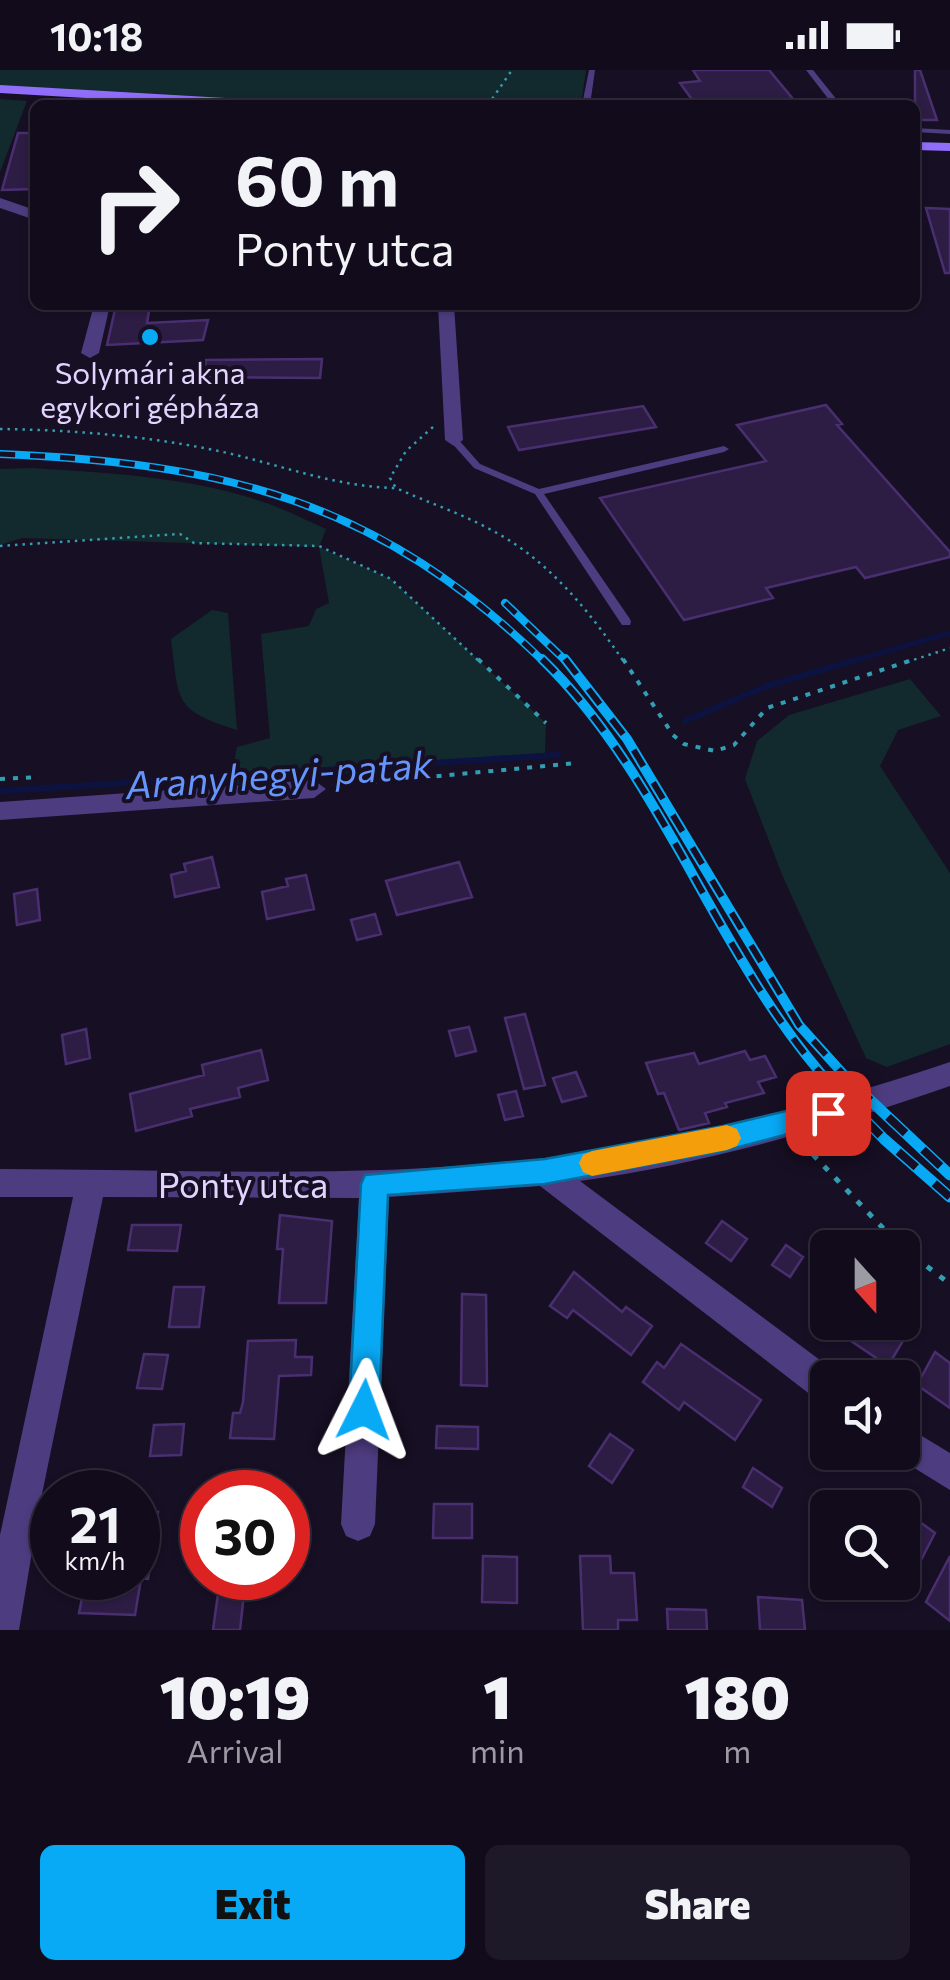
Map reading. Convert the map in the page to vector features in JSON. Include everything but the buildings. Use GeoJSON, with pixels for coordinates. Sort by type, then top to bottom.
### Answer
{"type":"FeatureCollection","features":[{"type":"Feature","properties":{"kind":"main road"},"geometry":{"type":"LineString","coordinates":[[0,89],[192,100]]}},
{"type":"Feature","properties":{"kind":"main road"},"geometry":{"type":"LineString","coordinates":[[920,146],[950,147]]}},
{"type":"Feature","properties":{"kind":"street"},"geometry":{"type":"LineString","coordinates":[[0,203],[30,213]]}},
{"type":"Feature","properties":{"kind":"street"},"geometry":{"type":"LineString","coordinates":[[90,353],[101,310]]}},
{"type":"Feature","properties":{"kind":"street"},"geometry":{"type":"LineString","coordinates":[[446,310],[454,440]]}},
{"type":"Feature","properties":{"kind":"street"},"geometry":{"type":"LineString","coordinates":[[0,811],[314,790]]}},
{"type":"Feature","properties":{"kind":"street","name":"Ponty utca"},"geometry":{"type":"LineString","coordinates":[[0,1183],[375,1184],[545,1172],[785,1126],[950,1074]]}},
{"type":"Feature","properties":{"kind":"street"},"geometry":{"type":"LineString","coordinates":[[545,1172],[810,1373]]}},
{"type":"Feature","properties":{"kind":"street"},"geometry":{"type":"LineString","coordinates":[[0,1630],[11,1503],[90,1183]]}},
{"type":"Feature","properties":{"kind":"street"},"geometry":{"type":"LineString","coordinates":[[358,1524],[375,1184]]}},
{"type":"Feature","properties":{"kind":"street"},"geometry":{"type":"LineString","coordinates":[[920,1452],[950,1473]]}},
{"type":"Feature","properties":{"kind":"lane"},"geometry":{"type":"LineString","coordinates":[[587,100],[592,70]]}},
{"type":"Feature","properties":{"kind":"lane"},"geometry":{"type":"LineString","coordinates":[[809,70],[833,100]]}},
{"type":"Feature","properties":{"kind":"lane"},"geometry":{"type":"LineString","coordinates":[[920,130],[950,132]]}},
{"type":"Feature","properties":{"kind":"lane"},"geometry":{"type":"LineString","coordinates":[[454,440],[478,466],[538,492],[626,622]]}},
{"type":"Feature","properties":{"kind":"lane"},"geometry":{"type":"LineString","coordinates":[[538,492],[724,449]]}},
{"type":"Feature","properties":{"kind":"path"},"geometry":{"type":"LineString","coordinates":[[491,100],[512,70]]}},
{"type":"Feature","properties":{"kind":"path"},"geometry":{"type":"LineString","coordinates":[[396,488],[390,478],[406,451],[451,410]]}},
{"type":"Feature","properties":{"kind":"path"},"geometry":{"type":"LineString","coordinates":[[0,429],[154,442],[245,457],[298,474],[371,488],[396,488],[506,537],[555,575],[604,628],[666,725],[684,744],[715,751],[734,745],[767,708],[950,648]]}},
{"type":"Feature","properties":{"kind":"path"},"geometry":{"type":"LineString","coordinates":[[0,546],[180,534],[194,543],[319,546],[391,580],[546,723]]}},
{"type":"Feature","properties":{"kind":"path"},"geometry":{"type":"LineString","coordinates":[[314,790],[577,762]]}},
{"type":"Feature","properties":{"kind":"path"},"geometry":{"type":"LineString","coordinates":[[0,779],[39,776]]}},
{"type":"Feature","properties":{"kind":"path"},"geometry":{"type":"LineString","coordinates":[[785,1126],[899,1245],[950,1284]]}},
{"type":"Feature","properties":{"kind":"green space"},"geometry":{"type":"Polygon","coordinates":[[[0,70],[586,70],[582,100],[200,100],[0,86],[0,70]]]}},
{"type":"Feature","properties":{"kind":"green space"},"geometry":{"type":"Polygon","coordinates":[[[0,99],[27,101],[0,172],[0,99]]]}},
{"type":"Feature","properties":{"kind":"green space"},"geometry":{"type":"Polygon","coordinates":[[[0,469],[152,478],[212,488],[269,504],[326,529],[319,547],[22,538],[0,545],[0,469]]]}},
{"type":"Feature","properties":{"kind":"green space"},"geometry":{"type":"Polygon","coordinates":[[[319,547],[391,579],[546,723],[545,753],[230,785],[237,747],[270,738],[261,634],[309,626],[316,609],[329,603],[319,547]]]}},
{"type":"Feature","properties":{"kind":"green space"},"geometry":{"type":"Polygon","coordinates":[[[212,610],[228,613],[237,730],[190,709],[176,677],[171,639],[212,610]]]}},
{"type":"Feature","properties":{"kind":"green space"},"geometry":{"type":"Polygon","coordinates":[[[910,679],[941,716],[898,730],[880,766],[950,873],[950,1044],[887,1067],[866,1058],[783,877],[745,779],[757,741],[789,715],[910,679]]]}},
{"type":"Feature","properties":{"kind":"waterway","name":"Aranyhegyi-patak"},"geometry":{"type":"LineString","coordinates":[[850,662],[950,633]]}},
{"type":"Feature","properties":{"kind":"waterway","name":"Aranyhegyi-patak"},"geometry":{"type":"LineString","coordinates":[[685,721],[767,686],[859,659]]}},
{"type":"Feature","properties":{"kind":"waterway","name":"Aranyhegyi-patak"},"geometry":{"type":"LineString","coordinates":[[0,791],[558,755]]}},
{"type":"Feature","properties":{"kind":"railway"},"geometry":{"type":"LineString","coordinates":[[0,454],[157,468],[227,481],[294,501],[359,528],[421,563],[482,607],[544,662]]}},
{"type":"Feature","properties":{"kind":"railway"},"geometry":{"type":"LineString","coordinates":[[505,603],[567,662]]}},
{"type":"Feature","properties":{"kind":"railway"},"geometry":{"type":"LineString","coordinates":[[542,659],[586,707],[624,759],[756,983],[792,1037],[833,1087]]}},
{"type":"Feature","properties":{"kind":"railway"},"geometry":{"type":"LineString","coordinates":[[565,659],[627,739],[799,1025],[855,1087]]}},
{"type":"Feature","properties":{"kind":"railway"},"geometry":{"type":"LineString","coordinates":[[830,1084],[884,1139],[950,1197]]}},
{"type":"Feature","properties":{"kind":"railway"},"geometry":{"type":"LineString","coordinates":[[853,1084],[950,1175]]}},
{"type":"Feature","properties":{"kind":"slow traffic"},"geometry":{"type":"LineString","coordinates":[[592,1163],[727,1138]]}},
{"type":"Feature","properties":{"kind":"place","name":"Solymári akna egykori gépháza"},"geometry":{"type":"Point","coordinates":[150,337]}},
{"type":"Feature","properties":{"kind":"route"},"geometry":{"type":"LineString","coordinates":[[364,1410],[375,1184],[545,1172],[785,1126],[828,1113]]}}]}
